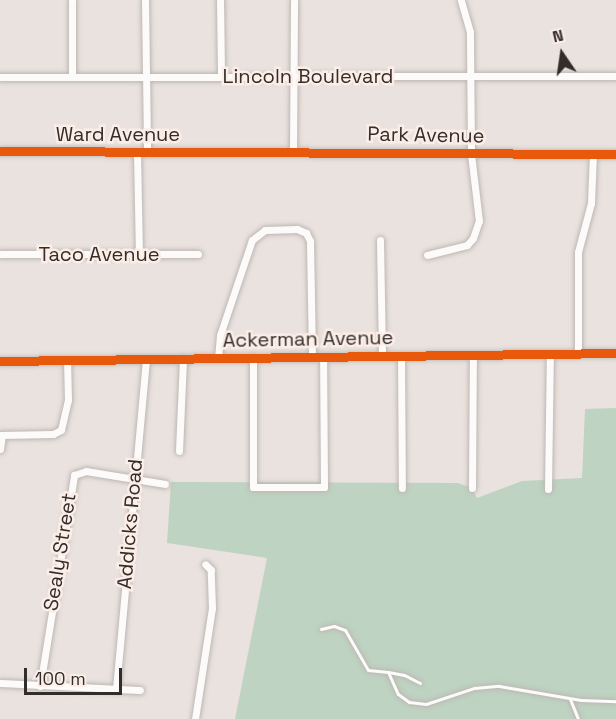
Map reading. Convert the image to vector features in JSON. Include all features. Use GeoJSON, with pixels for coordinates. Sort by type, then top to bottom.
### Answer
{"type":"FeatureCollection","features":[{"type":"Feature","properties":{"kind":"street"},"geometry":{"type":"LineString","coordinates":[[72,0],[72,76]]}},
{"type":"Feature","properties":{"kind":"street"},"geometry":{"type":"LineString","coordinates":[[144,0],[147,152]]}},
{"type":"Feature","properties":{"kind":"street"},"geometry":{"type":"LineString","coordinates":[[220,0],[221,76]]}},
{"type":"Feature","properties":{"kind":"street"},"geometry":{"type":"LineString","coordinates":[[293,152],[294,0]]}},
{"type":"Feature","properties":{"kind":"street"},"geometry":{"type":"LineString","coordinates":[[427,255],[466,245],[477,229],[480,212],[471,154],[470,32],[461,0]]}},
{"type":"Feature","properties":{"kind":"street","name":"Lincoln Boulevard"},"geometry":{"type":"LineString","coordinates":[[0,77],[616,76]]}},
{"type":"Feature","properties":{"kind":"street","name":"Ward Avenue"},"geometry":{"type":"LineString","coordinates":[[0,151],[236,152]]}},
{"type":"Feature","properties":{"kind":"street"},"geometry":{"type":"LineString","coordinates":[[137,152],[139,253]]}},
{"type":"Feature","properties":{"kind":"street","name":"Park Avenue"},"geometry":{"type":"LineString","coordinates":[[236,152],[616,154]]}},
{"type":"Feature","properties":{"kind":"street"},"geometry":{"type":"LineString","coordinates":[[578,353],[578,252],[591,203],[593,154]]}},
{"type":"Feature","properties":{"kind":"street"},"geometry":{"type":"LineString","coordinates":[[218,358],[220,335],[252,240],[265,230],[297,229],[306,233],[310,241],[312,357]]}},
{"type":"Feature","properties":{"kind":"street"},"geometry":{"type":"LineString","coordinates":[[380,240],[382,356]]}},
{"type":"Feature","properties":{"kind":"street","name":"Taco Avenue"},"geometry":{"type":"LineString","coordinates":[[0,254],[198,254]]}},
{"type":"Feature","properties":{"kind":"street","name":"Ackerman Avenue"},"geometry":{"type":"LineString","coordinates":[[0,360],[616,353]]}},
{"type":"Feature","properties":{"kind":"street"},"geometry":{"type":"LineString","coordinates":[[549,489],[550,354]]}},
{"type":"Feature","properties":{"kind":"street"},"geometry":{"type":"LineString","coordinates":[[472,488],[473,355]]}},
{"type":"Feature","properties":{"kind":"street"},"geometry":{"type":"LineString","coordinates":[[401,356],[402,488]]}},
{"type":"Feature","properties":{"kind":"street"},"geometry":{"type":"LineString","coordinates":[[253,357],[253,487],[324,487],[323,357]]}},
{"type":"Feature","properties":{"kind":"street"},"geometry":{"type":"LineString","coordinates":[[179,451],[183,358]]}},
{"type":"Feature","properties":{"kind":"street","name":"Addicks Road"},"geometry":{"type":"LineString","coordinates":[[116,689],[133,480],[146,359]]}},
{"type":"Feature","properties":{"kind":"street"},"geometry":{"type":"LineString","coordinates":[[0,449],[1,435],[53,434],[61,430],[68,400],[67,360]]}},
{"type":"Feature","properties":{"kind":"street","name":"Sealy Street"},"geometry":{"type":"LineString","coordinates":[[40,686],[72,479],[77,472],[86,471],[165,484]]}},
{"type":"Feature","properties":{"kind":"street"},"geometry":{"type":"LineString","coordinates":[[195,719],[212,608],[211,570],[205,564]]}},
{"type":"Feature","properties":{"kind":"street"},"geometry":{"type":"LineString","coordinates":[[0,684],[140,690]]}},
{"type":"Feature","properties":{"kind":"lane"},"geometry":{"type":"LineString","coordinates":[[321,628],[334,626],[345,630],[368,670],[404,675],[420,683]]}},
{"type":"Feature","properties":{"kind":"lane"},"geometry":{"type":"LineString","coordinates":[[388,672],[398,694],[409,702],[426,704],[474,688],[499,686],[569,697],[616,701]]}},
{"type":"Feature","properties":{"kind":"lane"},"geometry":{"type":"LineString","coordinates":[[569,697],[578,719]]}},
{"type":"Feature","properties":{"kind":"green space"},"geometry":{"type":"Polygon","coordinates":[[[616,408],[616,719],[235,719],[267,558],[167,543],[171,482],[458,483],[472,488],[477,498],[522,481],[582,478],[585,409],[616,408]]]}},
{"type":"Feature","properties":{"kind":"cycle path"},"geometry":{"type":"LineString","coordinates":[[0,151],[616,154]]}},
{"type":"Feature","properties":{"kind":"cycle path"},"geometry":{"type":"LineString","coordinates":[[0,361],[616,353]]}}]}
